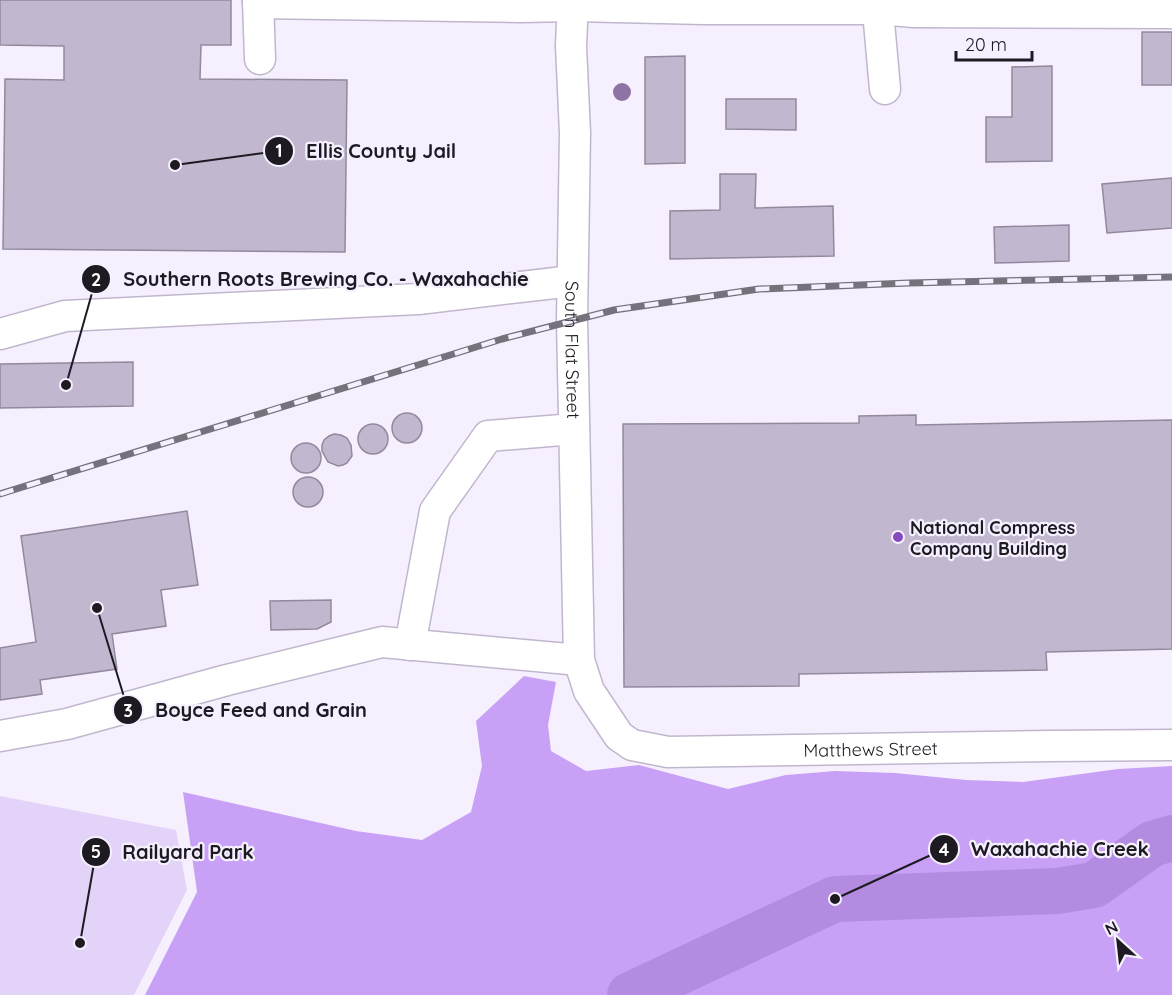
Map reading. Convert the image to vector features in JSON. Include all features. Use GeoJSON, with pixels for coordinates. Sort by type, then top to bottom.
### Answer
{"type":"FeatureCollection","features":[{"type":"Feature","properties":{"kind":"street"},"geometry":{"type":"LineString","coordinates":[[260,59],[258,1],[521,7],[573,3],[704,9],[878,5],[926,12],[1172,13]]}},
{"type":"Feature","properties":{"kind":"street","name":"South Flat Street"},"geometry":{"type":"LineString","coordinates":[[573,3],[571,46],[575,133],[572,320],[579,660],[593,698]]}},
{"type":"Feature","properties":{"kind":"street"},"geometry":{"type":"LineString","coordinates":[[878,5],[885,90]]}},
{"type":"Feature","properties":{"kind":"street"},"geometry":{"type":"LineString","coordinates":[[0,334],[65,316],[418,299],[573,281]]}},
{"type":"Feature","properties":{"kind":"street"},"geometry":{"type":"LineString","coordinates":[[410,645],[435,511],[488,436],[574,429]]}},
{"type":"Feature","properties":{"kind":"street"},"geometry":{"type":"LineString","coordinates":[[0,736],[67,724],[227,680],[382,642],[579,660]]}},
{"type":"Feature","properties":{"kind":"street","name":"Matthews Street"},"geometry":{"type":"LineString","coordinates":[[593,698],[618,736],[633,745],[668,752],[1172,745]]}},
{"type":"Feature","properties":{"kind":"shaded area"},"geometry":{"type":"Polygon","coordinates":[[[524,676],[556,682],[548,725],[551,751],[586,771],[639,765],[728,789],[786,775],[835,771],[1023,782],[1118,769],[1172,766],[1172,995],[145,995],[197,892],[183,792],[356,831],[422,840],[471,812],[482,766],[476,721],[524,676]]]}},
{"type":"Feature","properties":{"kind":"shaded area"},"geometry":{"type":"Polygon","coordinates":[[[0,796],[176,830],[187,890],[134,995],[0,995],[0,796]]]}},
{"type":"Feature","properties":{"kind":"building"},"geometry":{"type":"Polygon","coordinates":[[[0,0],[231,0],[231,45],[201,45],[200,79],[347,80],[345,252],[3,249],[5,79],[64,80],[64,46],[0,45],[0,0]]]}},
{"type":"Feature","properties":{"kind":"building"},"geometry":{"type":"Polygon","coordinates":[[[1142,32],[1172,32],[1172,85],[1142,85],[1142,32]]]}},
{"type":"Feature","properties":{"kind":"building"},"geometry":{"type":"Polygon","coordinates":[[[685,56],[685,163],[645,164],[645,57],[685,56]]]}},
{"type":"Feature","properties":{"kind":"building"},"geometry":{"type":"Polygon","coordinates":[[[1052,66],[1052,161],[986,162],[986,117],[1012,117],[1012,67],[1052,66]]]}},
{"type":"Feature","properties":{"kind":"building"},"geometry":{"type":"Polygon","coordinates":[[[726,99],[796,99],[796,130],[726,129],[726,99]]]}},
{"type":"Feature","properties":{"kind":"building"},"geometry":{"type":"Polygon","coordinates":[[[720,174],[756,174],[755,208],[833,206],[834,256],[670,259],[670,211],[720,210],[720,174]]]}},
{"type":"Feature","properties":{"kind":"building"},"geometry":{"type":"Polygon","coordinates":[[[1172,178],[1172,228],[1107,233],[1102,184],[1172,178]]]}},
{"type":"Feature","properties":{"kind":"building"},"geometry":{"type":"Polygon","coordinates":[[[1069,225],[1069,261],[995,263],[994,227],[1069,225]]]}},
{"type":"Feature","properties":{"kind":"building"},"geometry":{"type":"Polygon","coordinates":[[[133,362],[133,406],[0,408],[0,364],[133,362]]]}},
{"type":"Feature","properties":{"kind":"building"},"geometry":{"type":"Polygon","coordinates":[[[407,413],[418,417],[422,428],[418,439],[407,443],[396,439],[392,428],[396,417],[407,413]]]}},
{"type":"Feature","properties":{"kind":"building","name":"National Compress Company Building"},"geometry":{"type":"Polygon","coordinates":[[[916,415],[916,425],[1172,420],[1172,649],[1046,652],[1047,670],[799,674],[799,686],[624,687],[623,424],[859,423],[859,416],[916,415]]]}},
{"type":"Feature","properties":{"kind":"building"},"geometry":{"type":"Polygon","coordinates":[[[373,424],[384,428],[388,439],[384,450],[373,454],[362,450],[358,439],[362,428],[373,424]]]}},
{"type":"Feature","properties":{"kind":"building"},"geometry":{"type":"Polygon","coordinates":[[[334,434],[347,438],[351,445],[352,456],[343,465],[338,466],[328,462],[322,451],[324,440],[334,434]]]}},
{"type":"Feature","properties":{"kind":"building"},"geometry":{"type":"Polygon","coordinates":[[[306,443],[317,447],[321,458],[317,469],[306,473],[295,469],[291,458],[295,447],[306,443]]]}},
{"type":"Feature","properties":{"kind":"building"},"geometry":{"type":"Polygon","coordinates":[[[308,477],[319,481],[323,492],[319,503],[308,507],[297,503],[293,492],[297,481],[308,477]]]}},
{"type":"Feature","properties":{"kind":"building"},"geometry":{"type":"Polygon","coordinates":[[[187,511],[198,585],[161,590],[166,626],[112,634],[117,669],[40,680],[42,694],[0,700],[0,648],[36,642],[21,536],[187,511]]]}},
{"type":"Feature","properties":{"kind":"building"},"geometry":{"type":"Polygon","coordinates":[[[331,600],[331,622],[317,629],[271,630],[270,601],[331,600]]]}},
{"type":"Feature","properties":{"kind":"waterway"},"geometry":{"type":"LineString","coordinates":[[630,995],[835,899],[1057,891],[1094,885],[1152,844],[1172,838]]}},
{"type":"Feature","properties":{"kind":"railway"},"geometry":{"type":"LineString","coordinates":[[0,494],[502,339],[614,310],[759,289],[1172,277]]}},
{"type":"Feature","properties":{"kind":"place","name":"Ellis County Jail"},"geometry":{"type":"Point","coordinates":[175,165]}},
{"type":"Feature","properties":{"kind":"place","name":"Southern Roots Brewing Co. - Waxahachie"},"geometry":{"type":"Point","coordinates":[66,385]}},
{"type":"Feature","properties":{"kind":"place","name":"National Compress Company Building"},"geometry":{"type":"Point","coordinates":[898,537]}},
{"type":"Feature","properties":{"kind":"place","name":"Boyce Feed and Grain"},"geometry":{"type":"Point","coordinates":[97,608]}},
{"type":"Feature","properties":{"kind":"place","name":"Waxahachie Creek"},"geometry":{"type":"Point","coordinates":[835,899]}},
{"type":"Feature","properties":{"kind":"place","name":"Railyard Park"},"geometry":{"type":"Point","coordinates":[80,943]}}]}
